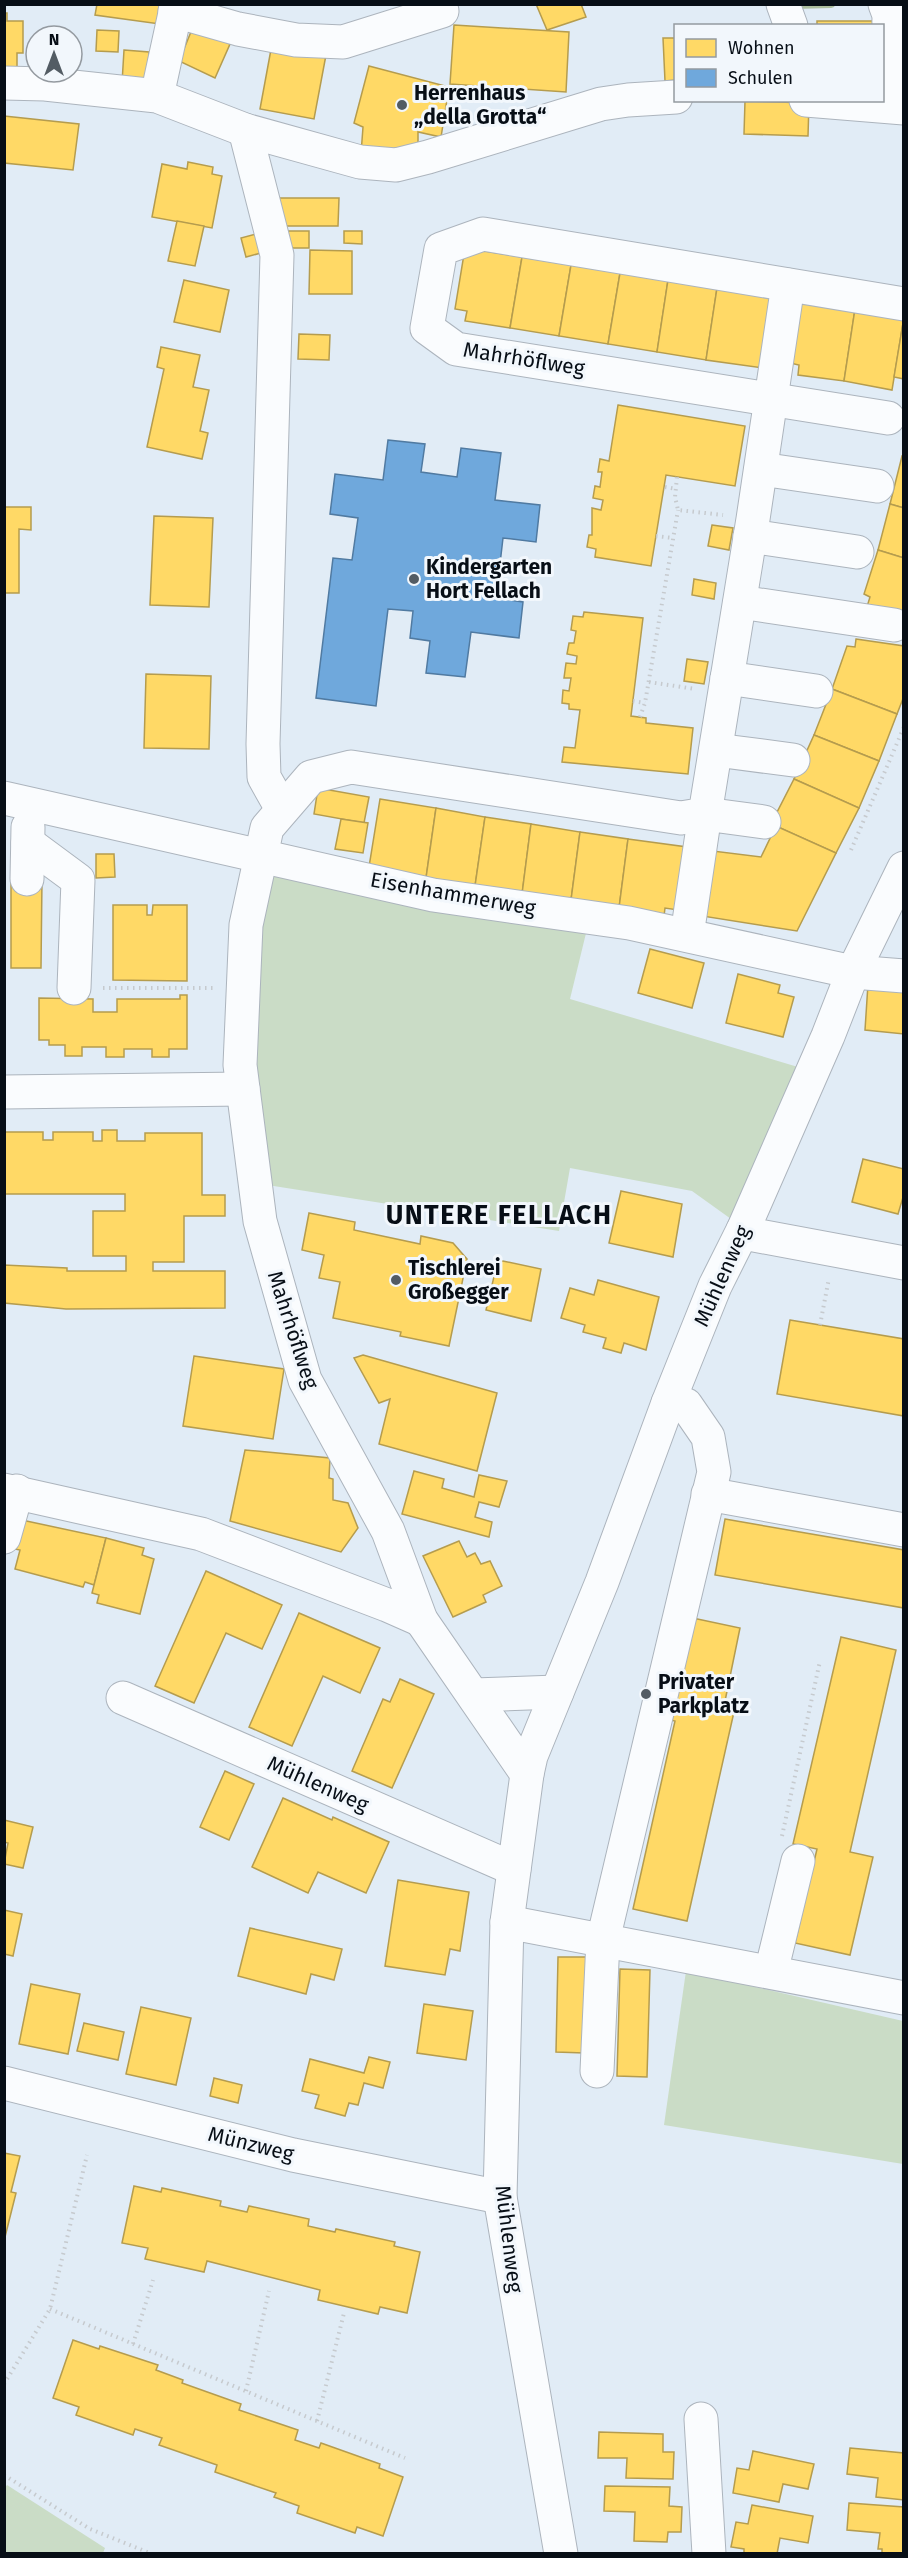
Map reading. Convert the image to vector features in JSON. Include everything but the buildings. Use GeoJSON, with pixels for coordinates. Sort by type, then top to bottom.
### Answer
{"type":"FeatureCollection","features":[{"type":"Feature","properties":{"kind":"street"},"geometry":{"type":"LineString","coordinates":[[157,96],[176,8],[238,28],[296,40],[343,42],[442,11]]}},
{"type":"Feature","properties":{"kind":"street"},"geometry":{"type":"LineString","coordinates":[[827,102],[896,107],[887,10]]}},
{"type":"Feature","properties":{"kind":"street"},"geometry":{"type":"LineString","coordinates":[[4,83],[45,84],[157,96],[245,130],[360,162],[396,165],[601,104],[674,97]]}},
{"type":"Feature","properties":{"kind":"street"},"geometry":{"type":"LineString","coordinates":[[245,130],[277,255],[263,744],[264,777],[282,809]]}},
{"type":"Feature","properties":{"kind":"street","name":"Mahrhöflweg"},"geometry":{"type":"LineString","coordinates":[[888,418],[456,349],[427,328],[441,249],[483,234],[903,304]]}},
{"type":"Feature","properties":{"kind":"street"},"geometry":{"type":"LineString","coordinates":[[687,935],[788,285]]}},
{"type":"Feature","properties":{"kind":"street"},"geometry":{"type":"LineString","coordinates":[[761,469],[877,486]]}},
{"type":"Feature","properties":{"kind":"street"},"geometry":{"type":"LineString","coordinates":[[752,527],[857,552]]}},
{"type":"Feature","properties":{"kind":"street"},"geometry":{"type":"LineString","coordinates":[[740,602],[894,625]]}},
{"type":"Feature","properties":{"kind":"street"},"geometry":{"type":"LineString","coordinates":[[726,686],[816,691]]}},
{"type":"Feature","properties":{"kind":"street"},"geometry":{"type":"LineString","coordinates":[[716,750],[793,760]]}},
{"type":"Feature","properties":{"kind":"street","name":"Mahrhöflweg"},"geometry":{"type":"LineString","coordinates":[[527,1774],[422,1620],[388,1531],[305,1380],[260,1221],[240,1065],[246,926],[267,828],[311,777],[351,767],[681,818],[705,814],[764,822]]}},
{"type":"Feature","properties":{"kind":"street"},"geometry":{"type":"LineString","coordinates":[[16,801],[22,860],[78,880],[74,988]]}},
{"type":"Feature","properties":{"kind":"street","name":"Eisenhammerweg"},"geometry":{"type":"LineString","coordinates":[[16,801],[433,895],[629,923],[853,972],[903,976]]}},
{"type":"Feature","properties":{"kind":"street","name":"Mühlenweg"},"geometry":{"type":"LineString","coordinates":[[561,2553],[500,2197],[507,1922],[527,1774],[531,1756],[602,1582],[668,1403],[715,1286],[743,1230],[828,1036],[853,972],[903,868]]}},
{"type":"Feature","properties":{"kind":"street"},"geometry":{"type":"LineString","coordinates":[[4,1092],[243,1089]]}},
{"type":"Feature","properties":{"kind":"street"},"geometry":{"type":"LineString","coordinates":[[743,1230],[754,1235],[903,1263]]}},
{"type":"Feature","properties":{"kind":"street"},"geometry":{"type":"LineString","coordinates":[[597,2071],[603,1940],[714,1472],[708,1437],[686,1405],[668,1403]]}},
{"type":"Feature","properties":{"kind":"street"},"geometry":{"type":"LineString","coordinates":[[4,1537],[11,1490],[201,1534],[422,1620]]}},
{"type":"Feature","properties":{"kind":"street"},"geometry":{"type":"LineString","coordinates":[[708,1494],[903,1530]]}},
{"type":"Feature","properties":{"kind":"street"},"geometry":{"type":"LineString","coordinates":[[474,1695],[556,1692]]}},
{"type":"Feature","properties":{"kind":"street","name":"Mühlenweg"},"geometry":{"type":"LineString","coordinates":[[123,1698],[514,1869]]}},
{"type":"Feature","properties":{"kind":"street"},"geometry":{"type":"LineString","coordinates":[[771,1972],[798,1861]]}},
{"type":"Feature","properties":{"kind":"street"},"geometry":{"type":"LineString","coordinates":[[507,1922],[903,1998]]}},
{"type":"Feature","properties":{"kind":"street","name":"Münzweg"},"geometry":{"type":"LineString","coordinates":[[4,2083],[293,2155],[500,2197]]}},
{"type":"Feature","properties":{"kind":"street"},"geometry":{"type":"LineString","coordinates":[[701,2419],[710,2553]]}},
{"type":"Feature","properties":{"kind":"path"},"geometry":{"type":"LineString","coordinates":[[640,717],[649,682],[678,510],[675,497],[677,477]]}},
{"type":"Feature","properties":{"kind":"path"},"geometry":{"type":"LineString","coordinates":[[665,487],[676,489]]}},
{"type":"Feature","properties":{"kind":"path"},"geometry":{"type":"LineString","coordinates":[[678,510],[752,527]]}},
{"type":"Feature","properties":{"kind":"path"},"geometry":{"type":"LineString","coordinates":[[656,536],[673,538]]}},
{"type":"Feature","properties":{"kind":"path"},"geometry":{"type":"LineString","coordinates":[[649,682],[726,686]]}},
{"type":"Feature","properties":{"kind":"path"},"geometry":{"type":"LineString","coordinates":[[633,701],[645,703]]}},
{"type":"Feature","properties":{"kind":"path"},"geometry":{"type":"LineString","coordinates":[[851,850],[903,727]]}},
{"type":"Feature","properties":{"kind":"path"},"geometry":{"type":"LineString","coordinates":[[74,988],[243,988]]}},
{"type":"Feature","properties":{"kind":"path"},"geometry":{"type":"LineString","coordinates":[[820,1325],[835,1251]]}},
{"type":"Feature","properties":{"kind":"path"},"geometry":{"type":"LineString","coordinates":[[798,1861],[777,1855],[820,1661]]}},
{"type":"Feature","properties":{"kind":"path"},"geometry":{"type":"LineString","coordinates":[[4,2384],[50,2309],[87,2155]]}},
{"type":"Feature","properties":{"kind":"path"},"geometry":{"type":"LineString","coordinates":[[134,2344],[153,2280]]}},
{"type":"Feature","properties":{"kind":"path"},"geometry":{"type":"LineString","coordinates":[[246,2391],[269,2291]]}},
{"type":"Feature","properties":{"kind":"path"},"geometry":{"type":"LineString","coordinates":[[50,2309],[405,2457]]}},
{"type":"Feature","properties":{"kind":"path"},"geometry":{"type":"LineString","coordinates":[[317,2421],[344,2313]]}},
{"type":"Feature","properties":{"kind":"path"},"geometry":{"type":"LineString","coordinates":[[4,2475],[90,2529],[152,2553]]}},
{"type":"Feature","properties":{"kind":"green space"},"geometry":{"type":"Polygon","coordinates":[[[268,866],[588,925],[570,999],[808,1070],[745,1229],[692,1191],[570,1168],[559,1231],[261,1184],[246,1065],[268,866]]]}},
{"type":"Feature","properties":{"kind":"green space"},"geometry":{"type":"Polygon","coordinates":[[[686,1971],[903,2021],[903,2164],[664,2125],[686,1971]]]}},
{"type":"Feature","properties":{"kind":"green space"},"geometry":{"type":"Polygon","coordinates":[[[7,2485],[105,2548],[103,2553],[5,2553],[4,2489],[7,2485]]]}},
{"type":"Feature","properties":{"kind":"waterway"},"geometry":{"type":"LineString","coordinates":[[792,5],[831,4]]}},
{"type":"Feature","properties":{"kind":"place","name":"Herrenhaus „della Grotta“"},"geometry":{"type":"Point","coordinates":[402,105]}},
{"type":"Feature","properties":{"kind":"place","name":"Kindergarten Hort Fellach"},"geometry":{"type":"Point","coordinates":[414,579]}},
{"type":"Feature","properties":{"kind":"place","name":"Tischlerei Großegger"},"geometry":{"type":"Point","coordinates":[396,1280]}},
{"type":"Feature","properties":{"kind":"place","name":"Privater Parkplatz"},"geometry":{"type":"Point","coordinates":[646,1694]}},
{"type":"Feature","properties":{"kind":"district","name":"UNTERE FELLACH"},"geometry":{"type":"Point","coordinates":[499,1215]}}]}
